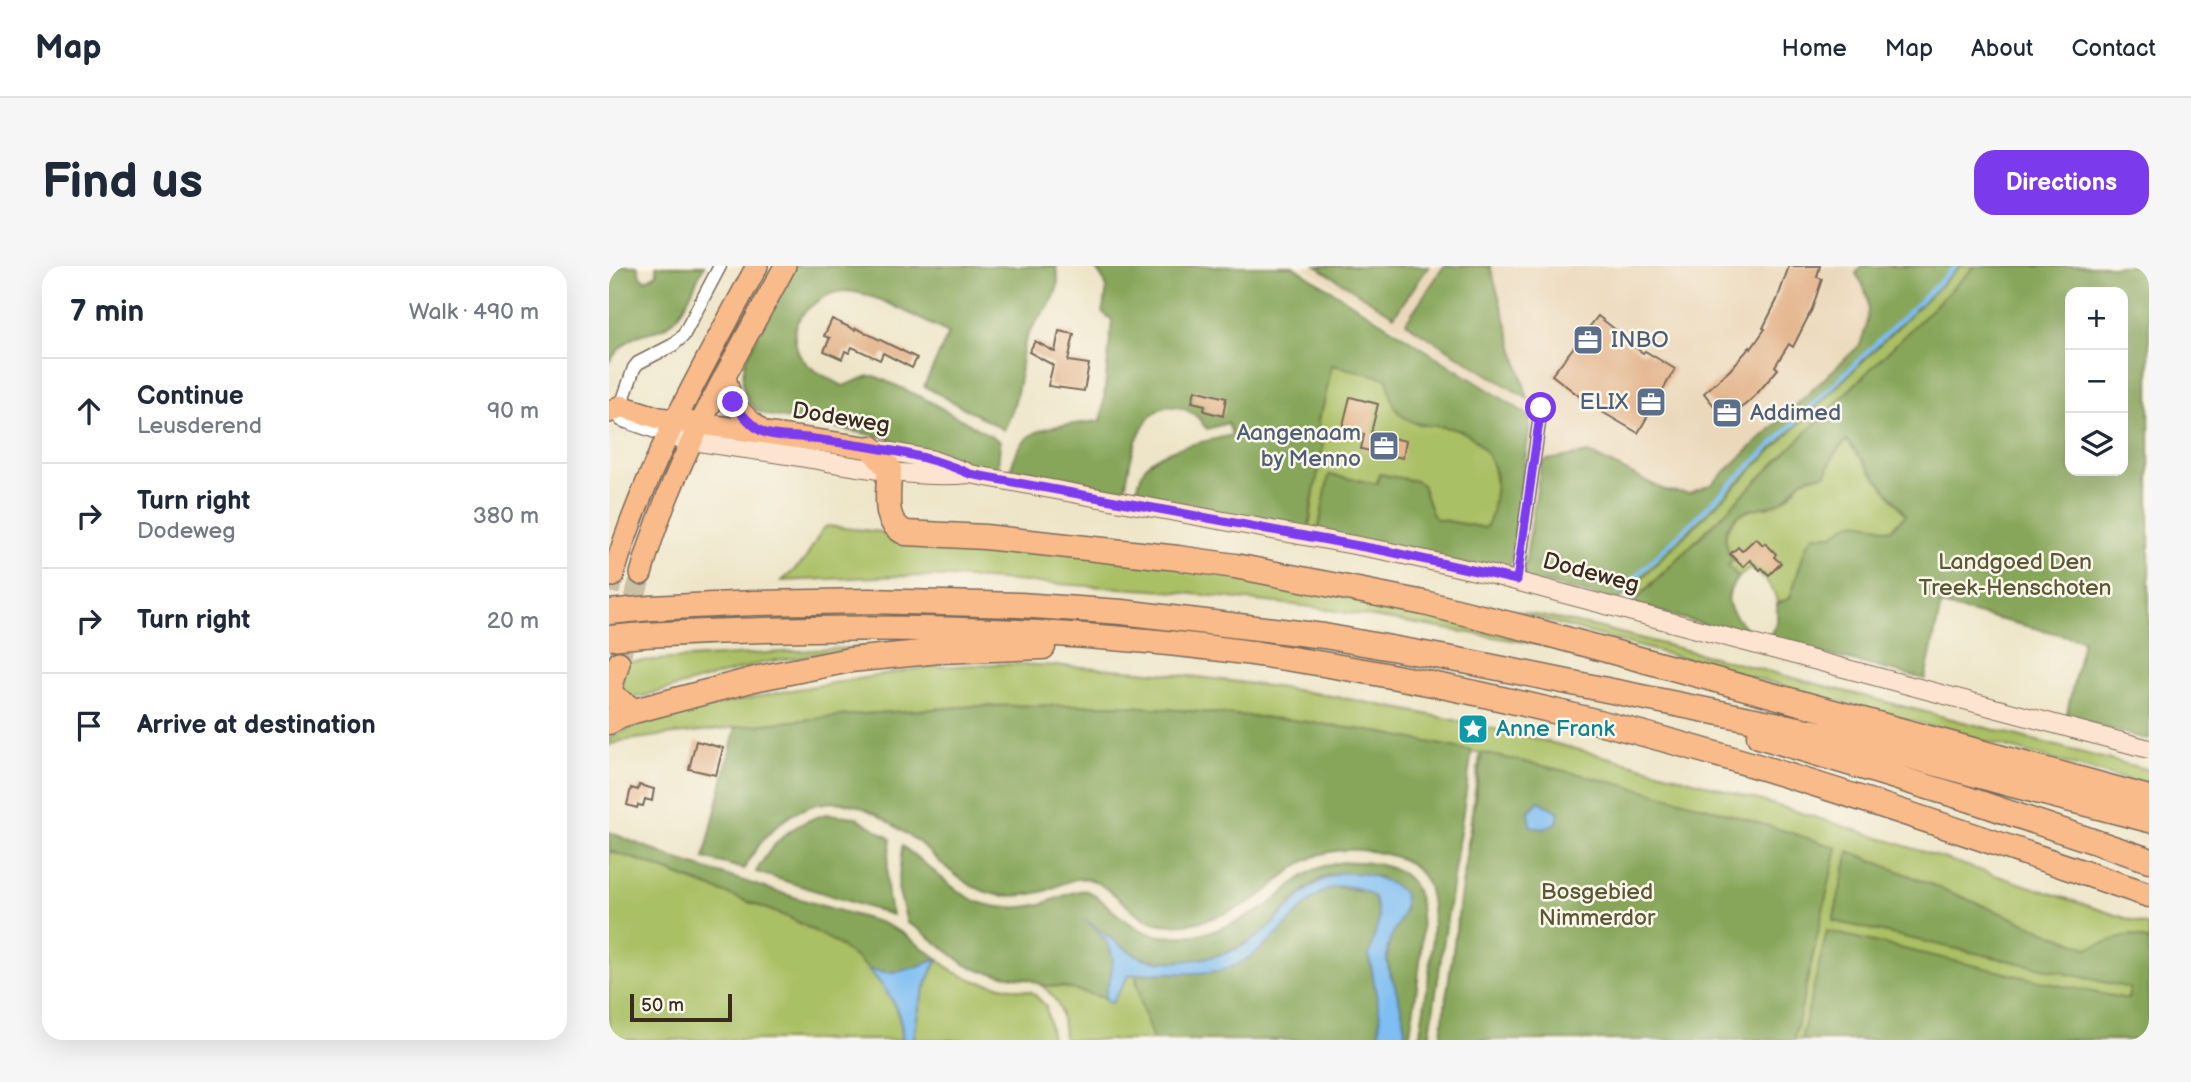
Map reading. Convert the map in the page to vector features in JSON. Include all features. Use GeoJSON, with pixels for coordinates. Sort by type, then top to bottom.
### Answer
{"type":"FeatureCollection","features":[{"type":"Feature","properties":{"kind":"highway"},"geometry":{"type":"LineString","coordinates":[[871,448],[887,464],[889,471],[890,518],[895,526],[906,533],[985,537],[1178,558],[1235,566],[1424,603],[2149,799]]}},
{"type":"Feature","properties":{"kind":"highway"},"geometry":{"type":"LineString","coordinates":[[609,612],[755,603],[869,601],[1020,605],[1122,612],[1324,636],[1469,662],[1848,739],[2149,820]]}},
{"type":"Feature","properties":{"kind":"highway"},"geometry":{"type":"LineString","coordinates":[[609,638],[751,629],[979,630],[1123,639],[1320,663],[1559,712],[1766,769],[2149,895]]}},
{"type":"Feature","properties":{"kind":"highway"},"geometry":{"type":"LineString","coordinates":[[609,722],[634,711],[759,678],[850,660],[1123,639]]}},
{"type":"Feature","properties":{"kind":"highway"},"geometry":{"type":"LineString","coordinates":[[1559,682],[1854,764],[2149,860]]}},
{"type":"Feature","properties":{"kind":"highway"},"geometry":{"type":"LineString","coordinates":[[609,696],[634,711]]}},
{"type":"Feature","properties":{"kind":"main road"},"geometry":{"type":"LineString","coordinates":[[613,576],[633,513],[671,428],[757,266]]}},
{"type":"Feature","properties":{"kind":"main road"},"geometry":{"type":"LineString","coordinates":[[641,574],[663,504],[729,370],[785,266]]}},
{"type":"Feature","properties":{"kind":"main road"},"geometry":{"type":"LineString","coordinates":[[729,370],[736,407],[763,432]]}},
{"type":"Feature","properties":{"kind":"main road"},"geometry":{"type":"LineString","coordinates":[[615,412],[659,418],[671,428],[697,433]]}},
{"type":"Feature","properties":{"kind":"main road","name":"Dodeweg"},"geometry":{"type":"LineString","coordinates":[[697,433],[763,432],[871,448]]}},
{"type":"Feature","properties":{"kind":"main road"},"geometry":{"type":"LineString","coordinates":[[609,696],[618,662]]}},
{"type":"Feature","properties":{"kind":"street"},"geometry":{"type":"LineString","coordinates":[[615,412],[638,363],[673,345],[683,336],[720,266]]}},
{"type":"Feature","properties":{"kind":"street"},"geometry":{"type":"LineString","coordinates":[[1517,580],[1541,408]]}},
{"type":"Feature","properties":{"kind":"street","name":"Dodeweg"},"geometry":{"type":"LineString","coordinates":[[697,433],[889,471],[948,476],[970,474]]}},
{"type":"Feature","properties":{"kind":"street","name":"Dodeweg"},"geometry":{"type":"LineString","coordinates":[[871,448],[930,459],[970,474],[1386,551],[1517,580],[2149,749]]}},
{"type":"Feature","properties":{"kind":"shaded area"},"geometry":{"type":"Polygon","coordinates":[[[1303,266],[1956,266],[1615,602],[1509,576],[1533,416],[1303,266]]]}},
{"type":"Feature","properties":{"kind":"green space"},"geometry":{"type":"Polygon","coordinates":[[[609,266],[638,266],[640,276],[646,280],[657,274],[656,266],[704,266],[675,319],[663,328],[628,341],[609,362],[610,303],[609,266]]]}},
{"type":"Feature","properties":{"kind":"green space"},"geometry":{"type":"Polygon","coordinates":[[[794,266],[1056,266],[1057,288],[1049,306],[1026,339],[1017,395],[1004,430],[924,386],[949,333],[911,314],[870,296],[845,291],[830,294],[815,303],[802,315],[795,328],[799,354],[807,364],[843,386],[875,376],[923,398],[1000,441],[998,468],[994,475],[904,449],[888,438],[768,415],[752,406],[744,392],[743,384],[747,357],[794,266]]]}},
{"type":"Feature","properties":{"kind":"green space"},"geometry":{"type":"Polygon","coordinates":[[[1093,266],[1293,266],[1522,411],[1530,417],[1530,424],[1509,576],[1317,536],[1329,475],[1373,483],[1377,483],[1379,474],[1416,481],[1422,485],[1436,519],[1485,528],[1491,515],[1496,487],[1492,465],[1478,442],[1455,429],[1420,424],[1399,413],[1394,406],[1387,378],[1332,365],[1318,419],[1323,448],[1308,534],[1134,501],[1142,473],[1151,462],[1184,446],[1232,435],[1228,423],[1207,429],[1192,413],[1174,407],[1160,409],[1149,418],[1140,432],[1129,467],[1124,499],[1009,478],[1020,446],[1029,437],[1052,427],[1099,421],[1102,418],[1112,320],[1102,312],[1106,287],[1093,266]]]}},
{"type":"Feature","properties":{"kind":"green space"},"geometry":{"type":"Polygon","coordinates":[[[1316,266],[1429,266],[1394,316],[1316,266]]]}},
{"type":"Feature","properties":{"kind":"green space"},"geometry":{"type":"Polygon","coordinates":[[[1444,266],[1490,266],[1528,399],[1407,324],[1444,266]]]}},
{"type":"Feature","properties":{"kind":"green space"},"geometry":{"type":"Polygon","coordinates":[[[1861,266],[1960,266],[1618,601],[1523,578],[1541,464],[1547,460],[1589,453],[1666,491],[1689,493],[1711,485],[1860,345],[1868,309],[1862,282],[1856,274],[1861,266]]]}},
{"type":"Feature","properties":{"kind":"green space"},"geometry":{"type":"Polygon","coordinates":[[[1949,266],[1977,266],[1639,596],[1622,591],[1949,266]]]}},
{"type":"Feature","properties":{"kind":"green space","name":"Landgoed Den Treek-Henschoten"},"geometry":{"type":"Polygon","coordinates":[[[1975,266],[2149,266],[2149,740],[2066,717],[2083,640],[1941,605],[1925,679],[1768,640],[1777,621],[1777,604],[1790,598],[1806,546],[1814,535],[1833,535],[1847,525],[1860,522],[1890,530],[1906,515],[1847,440],[1834,454],[1826,474],[1804,479],[1777,504],[1744,512],[1727,528],[1726,543],[1733,560],[1728,566],[1739,577],[1729,592],[1729,605],[1748,630],[1747,637],[1632,604],[1975,266]]]}},
{"type":"Feature","properties":{"kind":"green space"},"geometry":{"type":"Polygon","coordinates":[[[1332,364],[1388,378],[1397,411],[1411,420],[1459,429],[1476,438],[1485,448],[1495,475],[1495,504],[1485,528],[1436,519],[1422,485],[1379,474],[1377,483],[1330,475],[1317,536],[1308,534],[1322,440],[1318,419],[1332,364]]]}},
{"type":"Feature","properties":{"kind":"green space"},"geometry":{"type":"Polygon","coordinates":[[[1846,440],[1906,515],[1890,530],[1798,578],[1790,598],[1777,604],[1772,589],[1754,570],[1748,570],[1739,577],[1727,566],[1733,560],[1726,546],[1726,531],[1738,515],[1771,506],[1789,496],[1802,480],[1825,474],[1834,454],[1846,440]]]}},
{"type":"Feature","properties":{"kind":"green space"},"geometry":{"type":"Polygon","coordinates":[[[827,526],[1248,573],[1560,648],[1312,607],[1166,591],[953,577],[901,576],[782,581],[804,561],[827,526]]]}},
{"type":"Feature","properties":{"kind":"green space"},"geometry":{"type":"Polygon","coordinates":[[[1488,605],[1597,627],[2149,770],[2149,786],[1488,605]]]}},
{"type":"Feature","properties":{"kind":"green space"},"geometry":{"type":"Polygon","coordinates":[[[877,646],[766,662],[640,697],[621,693],[625,662],[877,646]]]}},
{"type":"Feature","properties":{"kind":"green space","name":"Bosgebied Nimmerdor"},"geometry":{"type":"Polygon","coordinates":[[[998,664],[1146,672],[1293,690],[1438,717],[1583,751],[1726,790],[2009,880],[2149,926],[2149,941],[2131,935],[2149,1040],[1441,1040],[1480,753],[1383,733],[1293,720],[1118,705],[975,706],[850,715],[666,735],[609,745],[609,738],[635,726],[692,710],[929,667],[998,664]]]}},
{"type":"Feature","properties":{"kind":"green space"},"geometry":{"type":"Polygon","coordinates":[[[1118,705],[1293,720],[1383,733],[1472,751],[1429,1040],[1419,1040],[1433,934],[1430,893],[1424,878],[1415,868],[1386,854],[1352,850],[1316,856],[1300,864],[1264,894],[1242,906],[1218,916],[1180,925],[1151,921],[1135,912],[1102,885],[1085,879],[1072,880],[1041,892],[1023,895],[1004,896],[981,890],[960,879],[918,842],[889,822],[868,810],[846,803],[823,803],[790,816],[764,839],[744,869],[704,858],[736,727],[975,706],[1118,705]]]}},
{"type":"Feature","properties":{"kind":"green space","name":"Bosgebied Nimmerdor"},"geometry":{"type":"Polygon","coordinates":[[[1482,753],[1661,795],[1837,848],[1794,1040],[1440,1040],[1482,753]]]}},
{"type":"Feature","properties":{"kind":"green space"},"geometry":{"type":"Polygon","coordinates":[[[826,814],[856,817],[891,839],[887,886],[892,915],[756,872],[769,851],[785,835],[803,823],[826,814]]]}},
{"type":"Feature","properties":{"kind":"green space"},"geometry":{"type":"Polygon","coordinates":[[[609,832],[681,861],[882,923],[901,932],[938,959],[904,971],[885,974],[868,969],[833,941],[790,918],[609,851],[609,832]]]}},
{"type":"Feature","properties":{"kind":"green space"},"geometry":{"type":"Polygon","coordinates":[[[902,846],[949,884],[979,902],[996,907],[1016,908],[1087,891],[1132,925],[1159,936],[1169,937],[1203,933],[1238,921],[1263,909],[1300,878],[1321,867],[1360,862],[1391,868],[1405,875],[1412,883],[1421,915],[1418,982],[1409,1040],[1405,1040],[1402,1013],[1387,960],[1389,940],[1405,909],[1380,877],[1344,873],[1322,878],[1301,893],[1259,935],[1230,951],[1196,960],[1179,962],[1147,959],[1129,951],[1101,931],[1113,962],[1105,998],[981,971],[966,965],[907,923],[898,888],[902,846]]]}},
{"type":"Feature","properties":{"kind":"green space"},"geometry":{"type":"Polygon","coordinates":[[[609,851],[775,911],[833,940],[858,958],[879,980],[894,1004],[902,1040],[609,1040],[609,851]]]}},
{"type":"Feature","properties":{"kind":"green space"},"geometry":{"type":"Polygon","coordinates":[[[1849,851],[2087,948],[2131,935],[2149,941],[2149,1040],[1801,1040],[1827,931],[2128,999],[2130,988],[1833,921],[1849,851]]]}},
{"type":"Feature","properties":{"kind":"green space"},"geometry":{"type":"Polygon","coordinates":[[[1327,888],[1366,891],[1374,897],[1379,913],[1378,928],[1369,955],[1380,1015],[1379,1040],[1153,1040],[1141,1005],[1136,974],[1203,972],[1280,931],[1308,901],[1327,888]]]}},
{"type":"Feature","properties":{"kind":"green space"},"geometry":{"type":"Polygon","coordinates":[[[938,959],[954,972],[976,981],[1032,992],[1046,1006],[1052,1040],[914,1040],[921,998],[938,959]]]}},
{"type":"Feature","properties":{"kind":"green space"},"geometry":{"type":"Polygon","coordinates":[[[1136,973],[1153,1040],[1064,1040],[1060,1009],[1041,985],[1063,987],[1105,998],[1107,1002],[1129,975],[1136,973]]]}},
{"type":"Feature","properties":{"kind":"water"},"geometry":{"type":"Polygon","coordinates":[[[1539,801],[1559,812],[1557,823],[1542,829],[1530,826],[1529,811],[1539,801]]]}},
{"type":"Feature","properties":{"kind":"water"},"geometry":{"type":"Polygon","coordinates":[[[1339,873],[1373,876],[1403,892],[1404,909],[1388,945],[1387,958],[1405,1026],[1405,1040],[1379,1040],[1380,1015],[1369,955],[1379,919],[1374,897],[1359,889],[1345,886],[1332,888],[1310,901],[1263,947],[1238,964],[1219,971],[1129,975],[1112,1003],[1107,1002],[1105,994],[1113,961],[1111,952],[1103,937],[1085,920],[1143,958],[1173,962],[1208,957],[1227,953],[1249,942],[1268,928],[1308,889],[1339,873]]]}},
{"type":"Feature","properties":{"kind":"water"},"geometry":{"type":"Polygon","coordinates":[[[938,959],[921,998],[914,1040],[902,1040],[897,1010],[887,992],[868,969],[896,972],[938,959]]]}},
{"type":"Feature","properties":{"kind":"building"},"geometry":{"type":"Polygon","coordinates":[[[1789,266],[1820,266],[1817,277],[1822,279],[1812,309],[1793,347],[1789,344],[1775,366],[1778,369],[1754,397],[1726,421],[1704,393],[1730,370],[1750,347],[1751,349],[1765,329],[1763,328],[1789,266]]]}},
{"type":"Feature","properties":{"kind":"building"},"geometry":{"type":"Polygon","coordinates":[[[1598,316],[1626,338],[1624,340],[1675,369],[1638,433],[1592,406],[1552,375],[1598,316]]]}},
{"type":"Feature","properties":{"kind":"building"},"geometry":{"type":"Polygon","coordinates":[[[832,319],[917,358],[912,368],[883,353],[880,360],[852,347],[849,353],[845,351],[842,359],[824,351],[830,338],[824,336],[832,319]]]}},
{"type":"Feature","properties":{"kind":"building"},"geometry":{"type":"Polygon","coordinates":[[[1059,331],[1074,334],[1068,361],[1089,364],[1084,391],[1048,386],[1053,365],[1029,352],[1035,341],[1055,352],[1059,331]]]}},
{"type":"Feature","properties":{"kind":"building"},"geometry":{"type":"Polygon","coordinates":[[[1195,390],[1226,398],[1223,416],[1204,411],[1205,405],[1192,402],[1195,390]]]}},
{"type":"Feature","properties":{"kind":"building"},"geometry":{"type":"Polygon","coordinates":[[[1350,397],[1378,404],[1371,433],[1406,441],[1403,458],[1361,449],[1364,434],[1342,429],[1350,397]]]}},
{"type":"Feature","properties":{"kind":"building"},"geometry":{"type":"Polygon","coordinates":[[[1756,538],[1776,554],[1774,557],[1781,563],[1769,575],[1750,560],[1743,567],[1730,554],[1738,547],[1742,551],[1756,538]]]}},
{"type":"Feature","properties":{"kind":"building"},"geometry":{"type":"Polygon","coordinates":[[[696,741],[723,748],[716,775],[689,769],[696,741]]]}},
{"type":"Feature","properties":{"kind":"building"},"geometry":{"type":"Polygon","coordinates":[[[639,785],[654,789],[652,801],[645,799],[643,806],[638,805],[637,808],[627,805],[631,788],[638,790],[639,785]]]}},
{"type":"Feature","properties":{"kind":"waterway"},"geometry":{"type":"LineString","coordinates":[[1620,592],[1956,266]]}},
{"type":"Feature","properties":{"kind":"tunnel"},"geometry":{"type":"LineString","coordinates":[[619,662],[641,574]]}},
{"type":"Feature","properties":{"kind":"tunnel"},"geometry":{"type":"LineString","coordinates":[[609,592],[613,576]]}},
{"type":"Feature","properties":{"kind":"place","name":"INBO"},"geometry":{"type":"Point","coordinates":[1588,340]}},
{"type":"Feature","properties":{"kind":"place","name":"ELIX"},"geometry":{"type":"Point","coordinates":[1651,402]}},
{"type":"Feature","properties":{"kind":"place","name":"Addimed"},"geometry":{"type":"Point","coordinates":[1727,413]}},
{"type":"Feature","properties":{"kind":"place","name":"Aangenaam by Menno"},"geometry":{"type":"Point","coordinates":[1384,446]}},
{"type":"Feature","properties":{"kind":"place","name":"Anne Frank"},"geometry":{"type":"Point","coordinates":[1473,729]}},
{"type":"Feature","properties":{"kind":"route"},"geometry":{"type":"LineString","coordinates":[[733,402],[739,411],[763,432],[930,459],[970,474],[1386,551],[1517,580],[1541,408]]}}]}
